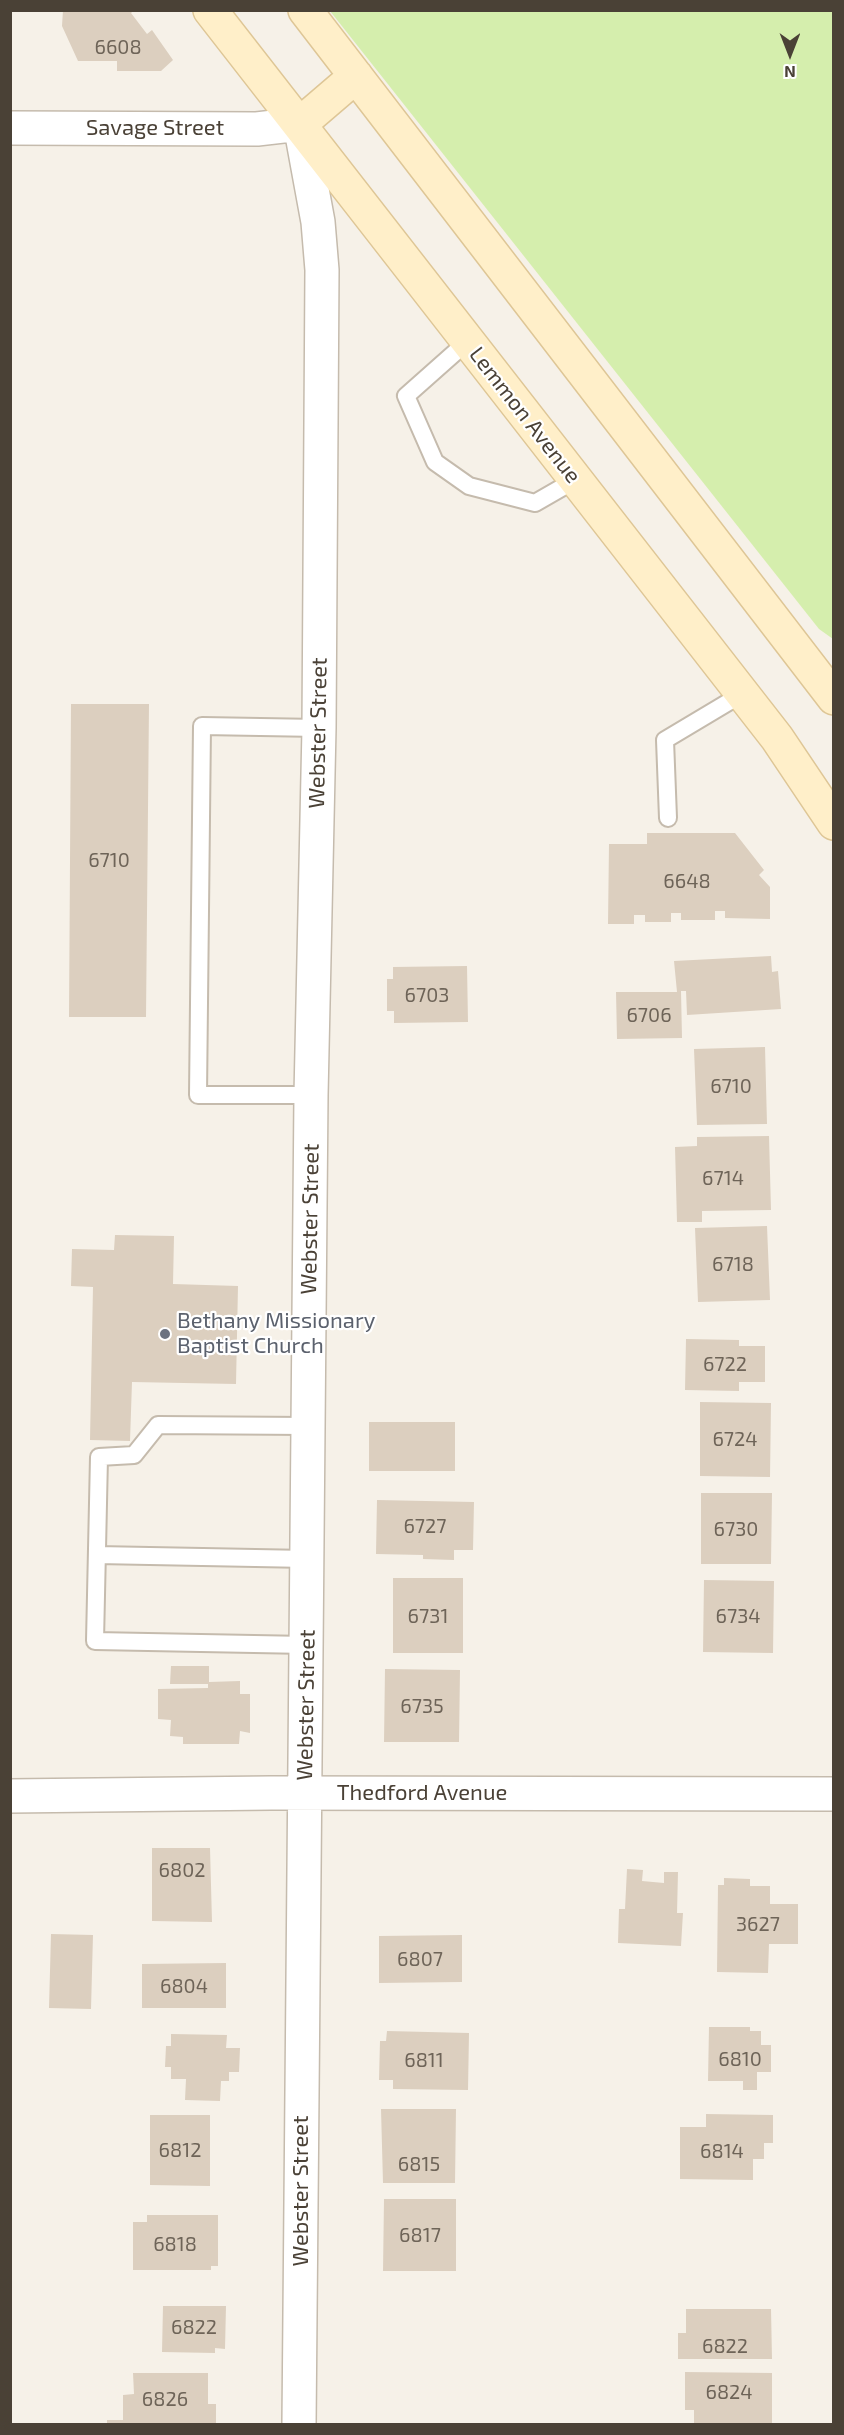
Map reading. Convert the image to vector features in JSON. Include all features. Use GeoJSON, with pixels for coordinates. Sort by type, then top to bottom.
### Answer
{"type":"FeatureCollection","features":[{"type":"Feature","properties":{"kind":"main road","name":"Lemmon Avenue"},"geometry":{"type":"LineString","coordinates":[[210,10],[777,738],[834,823]]}},
{"type":"Feature","properties":{"kind":"main road"},"geometry":{"type":"LineString","coordinates":[[305,10],[834,698]]}},
{"type":"Feature","properties":{"kind":"main road"},"geometry":{"type":"LineString","coordinates":[[300,124],[356,76]]}},
{"type":"Feature","properties":{"kind":"main road"},"geometry":{"type":"LineString","coordinates":[[779,626],[834,676]]}},
{"type":"Feature","properties":{"kind":"street","name":"Savage Street"},"geometry":{"type":"LineString","coordinates":[[10,128],[257,129],[300,124]]}},
{"type":"Feature","properties":{"kind":"street","name":"Webster Street"},"geometry":{"type":"LineString","coordinates":[[299,2424],[311,1095],[319,728],[322,270],[318,222],[300,124]]}},
{"type":"Feature","properties":{"kind":"street","name":"Thedford Avenue"},"geometry":{"type":"LineString","coordinates":[[10,1796],[304,1793],[834,1794]]}},
{"type":"Feature","properties":{"kind":"lane"},"geometry":{"type":"LineString","coordinates":[[468,341],[406,396],[435,462],[469,486],[535,503],[575,480]]}},
{"type":"Feature","properties":{"kind":"lane"},"geometry":{"type":"LineString","coordinates":[[668,818],[665,740],[742,694]]}},
{"type":"Feature","properties":{"kind":"lane"},"geometry":{"type":"LineString","coordinates":[[311,1095],[198,1095],[202,726],[319,728]]}},
{"type":"Feature","properties":{"kind":"lane"},"geometry":{"type":"LineString","coordinates":[[307,1645],[95,1641],[99,1457],[134,1455],[158,1425],[308,1426]]}},
{"type":"Feature","properties":{"kind":"lane"},"geometry":{"type":"LineString","coordinates":[[97,1555],[308,1558]]}},
{"type":"Feature","properties":{"kind":"green space"},"geometry":{"type":"Polygon","coordinates":[[[330,11],[833,11],[833,639],[819,629],[330,11]]]}},
{"type":"Feature","properties":{"kind":"building"},"geometry":{"type":"Polygon","coordinates":[[[63,10],[134,10],[131,13],[147,34],[152,30],[173,60],[161,71],[117,71],[117,61],[78,61],[62,26],[63,10]]]}},
{"type":"Feature","properties":{"kind":"building"},"geometry":{"type":"Polygon","coordinates":[[[71,704],[149,704],[146,1017],[69,1017],[71,704]]]}},
{"type":"Feature","properties":{"kind":"building"},"geometry":{"type":"Polygon","coordinates":[[[647,833],[735,833],[764,870],[759,875],[770,887],[770,919],[725,918],[725,911],[715,911],[715,920],[681,920],[681,913],[671,913],[671,922],[645,922],[645,915],[634,915],[634,924],[608,924],[609,844],[647,844],[647,833]]]}},
{"type":"Feature","properties":{"kind":"building"},"geometry":{"type":"Polygon","coordinates":[[[771,956],[772,972],[778,971],[781,1009],[687,1015],[686,991],[681,991],[682,1038],[617,1039],[616,992],[677,992],[674,961],[771,956]]]}},
{"type":"Feature","properties":{"kind":"building"},"geometry":{"type":"Polygon","coordinates":[[[467,966],[468,1022],[394,1023],[394,1011],[387,1011],[387,979],[393,979],[393,967],[467,966]]]}},
{"type":"Feature","properties":{"kind":"building"},"geometry":{"type":"Polygon","coordinates":[[[765,1047],[767,1124],[697,1125],[694,1049],[765,1047]]]}},
{"type":"Feature","properties":{"kind":"building"},"geometry":{"type":"Polygon","coordinates":[[[769,1136],[771,1210],[702,1211],[702,1222],[677,1222],[675,1147],[697,1146],[697,1137],[769,1136]]]}},
{"type":"Feature","properties":{"kind":"building"},"geometry":{"type":"Polygon","coordinates":[[[767,1226],[770,1300],[698,1302],[695,1228],[767,1226]]]}},
{"type":"Feature","properties":{"kind":"building","name":"Bethany Missionary Baptist Church"},"geometry":{"type":"Polygon","coordinates":[[[115,1235],[174,1236],[173,1284],[238,1286],[236,1384],[132,1382],[130,1441],[90,1440],[93,1287],[71,1286],[72,1249],[114,1250],[115,1235]]]}},
{"type":"Feature","properties":{"kind":"building"},"geometry":{"type":"Polygon","coordinates":[[[686,1339],[739,1340],[739,1346],[765,1346],[765,1382],[739,1382],[739,1391],[685,1390],[686,1339]]]}},
{"type":"Feature","properties":{"kind":"building"},"geometry":{"type":"Polygon","coordinates":[[[700,1402],[771,1403],[770,1477],[700,1476],[700,1402]]]}},
{"type":"Feature","properties":{"kind":"building"},"geometry":{"type":"Polygon","coordinates":[[[369,1422],[455,1422],[455,1471],[369,1471],[369,1422]]]}},
{"type":"Feature","properties":{"kind":"building"},"geometry":{"type":"Polygon","coordinates":[[[701,1493],[772,1493],[771,1564],[701,1564],[701,1493]]]}},
{"type":"Feature","properties":{"kind":"building"},"geometry":{"type":"Polygon","coordinates":[[[377,1500],[474,1502],[473,1550],[454,1550],[454,1560],[423,1559],[423,1555],[376,1554],[377,1500]]]}},
{"type":"Feature","properties":{"kind":"building"},"geometry":{"type":"Polygon","coordinates":[[[393,1578],[463,1578],[463,1653],[393,1653],[393,1578]]]}},
{"type":"Feature","properties":{"kind":"building"},"geometry":{"type":"Polygon","coordinates":[[[704,1580],[774,1581],[773,1653],[703,1652],[704,1580]]]}},
{"type":"Feature","properties":{"kind":"building"},"geometry":{"type":"Polygon","coordinates":[[[171,1666],[209,1666],[209,1682],[240,1681],[240,1694],[250,1694],[250,1733],[240,1731],[239,1744],[183,1744],[183,1737],[170,1736],[171,1720],[158,1719],[158,1689],[208,1688],[208,1684],[170,1684],[171,1666]]]}},
{"type":"Feature","properties":{"kind":"building"},"geometry":{"type":"Polygon","coordinates":[[[385,1669],[460,1670],[459,1742],[384,1742],[385,1669]]]}},
{"type":"Feature","properties":{"kind":"building"},"geometry":{"type":"Polygon","coordinates":[[[152,1848],[210,1848],[212,1922],[152,1921],[152,1848]]]}},
{"type":"Feature","properties":{"kind":"building"},"geometry":{"type":"Polygon","coordinates":[[[627,1869],[643,1870],[642,1881],[664,1883],[664,1872],[678,1872],[677,1913],[683,1913],[681,1946],[618,1943],[619,1909],[625,1909],[627,1869]]]}},
{"type":"Feature","properties":{"kind":"building"},"geometry":{"type":"Polygon","coordinates":[[[724,1878],[750,1879],[750,1886],[770,1886],[770,1904],[798,1904],[798,1944],[769,1944],[768,1973],[717,1972],[718,1885],[724,1885],[724,1878]]]}},
{"type":"Feature","properties":{"kind":"building"},"geometry":{"type":"Polygon","coordinates":[[[51,1934],[93,1935],[91,2009],[49,2008],[51,1934]]]}},
{"type":"Feature","properties":{"kind":"building"},"geometry":{"type":"Polygon","coordinates":[[[462,1935],[462,1982],[379,1983],[379,1936],[462,1935]]]}},
{"type":"Feature","properties":{"kind":"building"},"geometry":{"type":"Polygon","coordinates":[[[226,1963],[226,2008],[142,2008],[142,1964],[226,1963]]]}},
{"type":"Feature","properties":{"kind":"building"},"geometry":{"type":"Polygon","coordinates":[[[709,2027],[750,2027],[750,2031],[761,2031],[761,2045],[771,2045],[771,2072],[757,2072],[757,2090],[743,2090],[743,2081],[708,2081],[709,2027]]]}},
{"type":"Feature","properties":{"kind":"building"},"geometry":{"type":"Polygon","coordinates":[[[387,2031],[469,2033],[468,2090],[393,2089],[393,2080],[379,2080],[380,2041],[386,2041],[387,2031]]]}},
{"type":"Feature","properties":{"kind":"building"},"geometry":{"type":"Polygon","coordinates":[[[171,2034],[227,2035],[226,2048],[240,2048],[239,2072],[229,2072],[229,2081],[221,2081],[220,2101],[185,2100],[186,2079],[171,2079],[171,2067],[165,2067],[166,2046],[171,2046],[171,2034]]]}},
{"type":"Feature","properties":{"kind":"building"},"geometry":{"type":"Polygon","coordinates":[[[381,2109],[456,2109],[455,2183],[383,2183],[381,2109]]]}},
{"type":"Feature","properties":{"kind":"building"},"geometry":{"type":"Polygon","coordinates":[[[706,2114],[773,2115],[773,2143],[764,2143],[764,2159],[753,2159],[753,2180],[680,2179],[680,2127],[706,2127],[706,2114]]]}},
{"type":"Feature","properties":{"kind":"building"},"geometry":{"type":"Polygon","coordinates":[[[150,2115],[210,2115],[210,2186],[150,2185],[150,2115]]]}},
{"type":"Feature","properties":{"kind":"building"},"geometry":{"type":"Polygon","coordinates":[[[384,2199],[456,2199],[456,2271],[383,2271],[384,2199]]]}},
{"type":"Feature","properties":{"kind":"building"},"geometry":{"type":"Polygon","coordinates":[[[147,2215],[218,2215],[218,2266],[211,2266],[211,2270],[133,2270],[133,2222],[147,2222],[147,2215]]]}},
{"type":"Feature","properties":{"kind":"building"},"geometry":{"type":"Polygon","coordinates":[[[163,2306],[226,2306],[225,2349],[215,2348],[215,2353],[162,2352],[163,2306]]]}},
{"type":"Feature","properties":{"kind":"building"},"geometry":{"type":"Polygon","coordinates":[[[686,2309],[771,2309],[772,2359],[678,2359],[678,2333],[686,2333],[686,2309]]]}},
{"type":"Feature","properties":{"kind":"building"},"geometry":{"type":"Polygon","coordinates":[[[685,2372],[772,2373],[772,2424],[694,2424],[694,2410],[685,2410],[685,2372]]]}},
{"type":"Feature","properties":{"kind":"building"},"geometry":{"type":"Polygon","coordinates":[[[133,2373],[208,2373],[208,2404],[216,2404],[216,2424],[107,2424],[107,2420],[123,2420],[123,2395],[134,2394],[133,2373]]]}},
{"type":"Feature","properties":{"kind":"place","name":"Bethany Missionary Baptist Church"},"geometry":{"type":"Point","coordinates":[165,1334]}}]}
